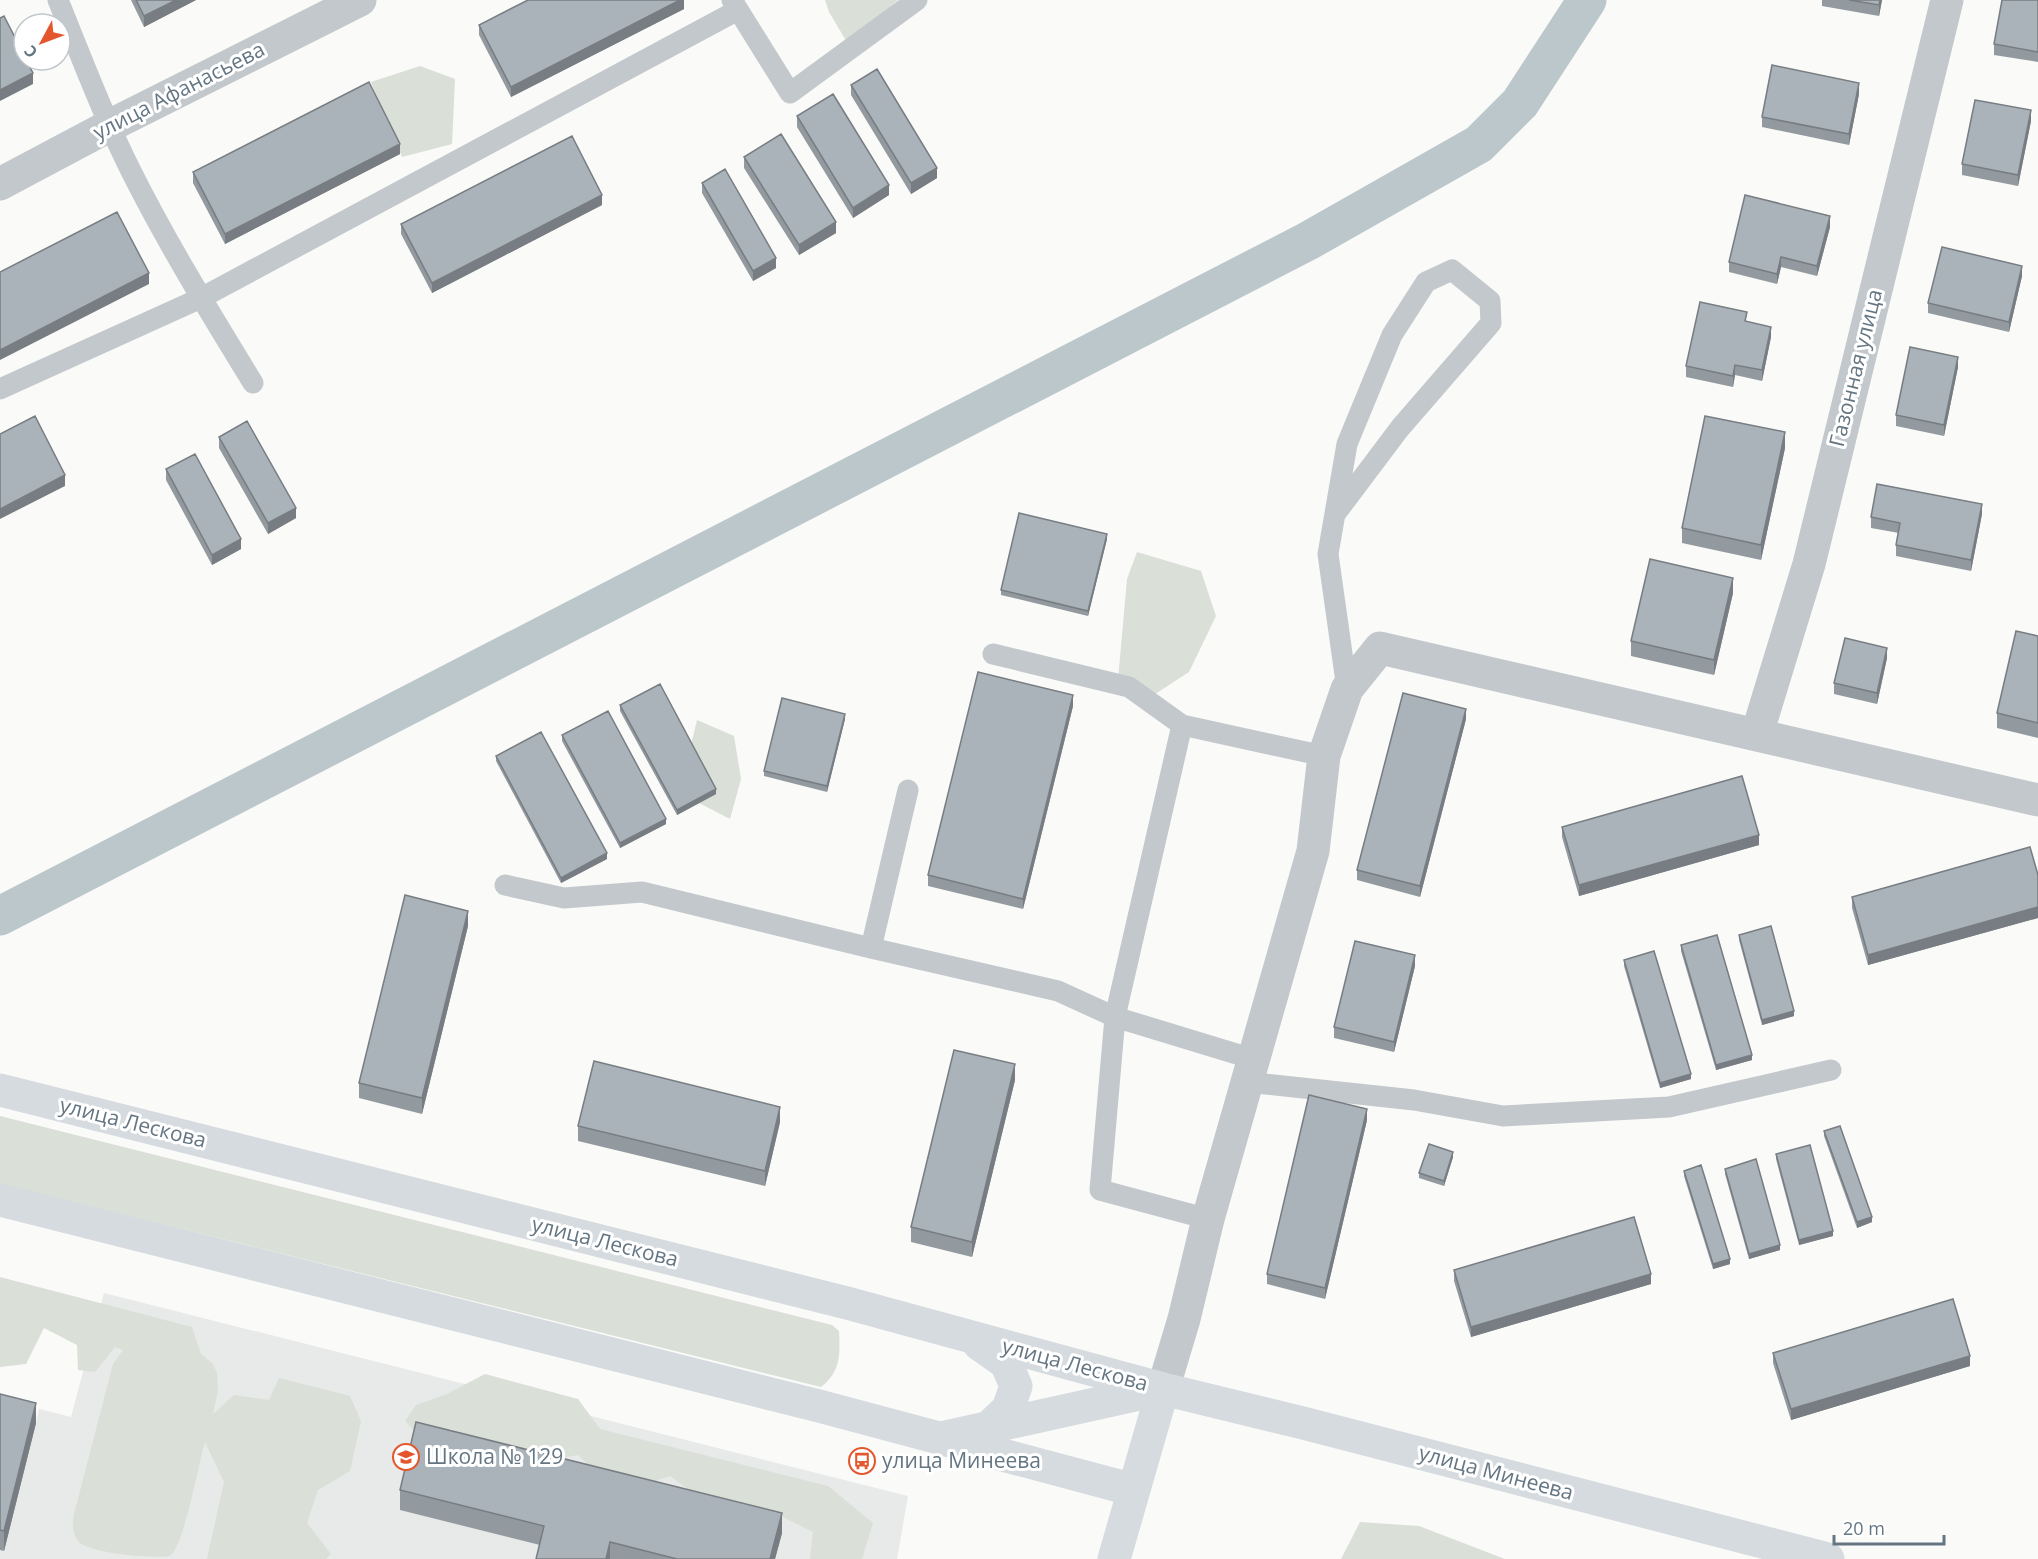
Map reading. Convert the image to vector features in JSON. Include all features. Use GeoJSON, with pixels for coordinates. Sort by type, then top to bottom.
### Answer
{"type":"FeatureCollection","features":[{"type":"Feature","properties":{"kind":"main road","name":"улица Лескова"},"geometry":{"type":"LineString","coordinates":[[0,1090],[847,1303],[1163,1389]]}},
{"type":"Feature","properties":{"kind":"main road","name":"улица Лескова"},"geometry":{"type":"LineString","coordinates":[[0,1200],[939,1438],[1163,1389]]}},
{"type":"Feature","properties":{"kind":"main road"},"geometry":{"type":"LineString","coordinates":[[967,1336],[1006,1363],[1016,1386],[1008,1409],[989,1427]]}},
{"type":"Feature","properties":{"kind":"main road"},"geometry":{"type":"LineString","coordinates":[[1114,1559],[1163,1389]]}},
{"type":"Feature","properties":{"kind":"main road","name":"улица Минеева"},"geometry":{"type":"LineString","coordinates":[[1163,1389],[1828,1559]]}},
{"type":"Feature","properties":{"kind":"main road"},"geometry":{"type":"LineString","coordinates":[[939,1438],[1134,1490]]}},
{"type":"Feature","properties":{"kind":"street","name":"улица Афанасьева"},"geometry":{"type":"LineString","coordinates":[[0,184],[360,0]]}},
{"type":"Feature","properties":{"kind":"street","name":"Газонная улица"},"geometry":{"type":"LineString","coordinates":[[1757,734],[1809,564],[1947,0]]}},
{"type":"Feature","properties":{"kind":"street"},"geometry":{"type":"LineString","coordinates":[[1163,1389],[1184,1319],[1208,1219],[1313,851],[1324,756],[1347,689],[1380,648],[2038,800]]}},
{"type":"Feature","properties":{"kind":"lane"},"geometry":{"type":"LineString","coordinates":[[58,0],[134,178],[201,298],[253,383]]}},
{"type":"Feature","properties":{"kind":"lane"},"geometry":{"type":"LineString","coordinates":[[0,389],[201,298],[735,5],[790,93],[918,0]]}},
{"type":"Feature","properties":{"kind":"lane"},"geometry":{"type":"LineString","coordinates":[[1336,513],[1400,429],[1491,323],[1490,301],[1452,270],[1426,282],[1392,335],[1347,444],[1328,554],[1347,689]]}},
{"type":"Feature","properties":{"kind":"lane"},"geometry":{"type":"LineString","coordinates":[[993,654],[1129,687],[1182,725],[1324,756]]}},
{"type":"Feature","properties":{"kind":"lane"},"geometry":{"type":"LineString","coordinates":[[1182,725],[1115,1017],[1100,1190],[1208,1219]]}},
{"type":"Feature","properties":{"kind":"lane"},"geometry":{"type":"LineString","coordinates":[[871,948],[908,790]]}},
{"type":"Feature","properties":{"kind":"lane"},"geometry":{"type":"LineString","coordinates":[[505,885],[564,898],[642,892],[1058,991],[1115,1017],[1250,1070],[1503,1116],[1669,1107],[1831,1070]]}},
{"type":"Feature","properties":{"kind":"shaded area"},"geometry":{"type":"Polygon","coordinates":[[[825,0],[898,0],[848,44],[829,12],[825,0]]]}},
{"type":"Feature","properties":{"kind":"shaded area"},"geometry":{"type":"Polygon","coordinates":[[[420,66],[455,79],[452,144],[402,157],[371,82],[420,66]]]}},
{"type":"Feature","properties":{"kind":"shaded area"},"geometry":{"type":"Polygon","coordinates":[[[1137,552],[1201,571],[1216,616],[1189,672],[1140,704],[1118,680],[1127,579],[1137,552]]]}},
{"type":"Feature","properties":{"kind":"shaded area"},"geometry":{"type":"Polygon","coordinates":[[[697,720],[734,736],[741,779],[730,819],[699,803],[683,778],[697,720]]]}},
{"type":"Feature","properties":{"kind":"shaded area"},"geometry":{"type":"Polygon","coordinates":[[[0,1116],[832,1325],[839,1331],[836,1369],[821,1387],[0,1184],[0,1116]]]}},
{"type":"Feature","properties":{"kind":"shaded area"},"geometry":{"type":"Polygon","coordinates":[[[0,1277],[192,1327],[201,1354],[213,1364],[217,1373],[218,1391],[213,1414],[234,1395],[269,1400],[279,1378],[350,1396],[361,1421],[350,1471],[318,1490],[307,1523],[331,1554],[326,1559],[207,1559],[224,1482],[205,1442],[186,1520],[176,1548],[170,1556],[152,1557],[109,1552],[85,1546],[78,1541],[73,1528],[74,1514],[113,1364],[123,1350],[115,1347],[95,1372],[78,1370],[77,1345],[44,1328],[26,1364],[0,1367],[0,1277]]]}},
{"type":"Feature","properties":{"kind":"shaded area","name":"Школа № 129"},"geometry":{"type":"Polygon","coordinates":[[[104,1293],[908,1496],[897,1559],[0,1559],[0,1414],[36,1423],[39,1409],[71,1417],[104,1293]]]}},
{"type":"Feature","properties":{"kind":"shaded area"},"geometry":{"type":"Polygon","coordinates":[[[485,1374],[578,1399],[600,1429],[828,1486],[873,1523],[862,1559],[810,1559],[813,1532],[767,1509],[693,1493],[670,1476],[646,1484],[602,1478],[578,1455],[544,1461],[470,1444],[452,1429],[420,1437],[405,1421],[416,1405],[447,1394],[485,1374]]]}},
{"type":"Feature","properties":{"kind":"shaded area"},"geometry":{"type":"Polygon","coordinates":[[[1360,1522],[1419,1526],[1505,1559],[1341,1559],[1360,1522]]]}},
{"type":"Feature","properties":{"kind":"building"},"geometry":{"type":"Polygon","coordinates":[[[136,0],[176,0],[144,16],[136,0]]]}},
{"type":"Feature","properties":{"kind":"building"},"geometry":{"type":"Polygon","coordinates":[[[528,0],[680,0],[511,87],[479,25],[528,0]]]}},
{"type":"Feature","properties":{"kind":"building"},"geometry":{"type":"Polygon","coordinates":[[[1849,0],[1880,0],[1879,5],[1849,0]]]}},
{"type":"Feature","properties":{"kind":"building"},"geometry":{"type":"Polygon","coordinates":[[[2002,0],[2038,0],[2038,52],[1994,44],[2002,0]]]}},
{"type":"Feature","properties":{"kind":"building"},"geometry":{"type":"Polygon","coordinates":[[[4,16],[12,32],[12,72],[33,73],[0,90],[0,18],[4,16]]]}},
{"type":"Feature","properties":{"kind":"building"},"geometry":{"type":"Polygon","coordinates":[[[1772,65],[1859,83],[1849,134],[1762,117],[1772,65]]]}},
{"type":"Feature","properties":{"kind":"building"},"geometry":{"type":"Polygon","coordinates":[[[877,69],[937,168],[911,183],[851,85],[877,69]]]}},
{"type":"Feature","properties":{"kind":"building"},"geometry":{"type":"Polygon","coordinates":[[[369,82],[400,144],[225,234],[193,172],[369,82]]]}},
{"type":"Feature","properties":{"kind":"building"},"geometry":{"type":"Polygon","coordinates":[[[833,94],[889,185],[853,208],[797,116],[833,94]]]}},
{"type":"Feature","properties":{"kind":"building"},"geometry":{"type":"Polygon","coordinates":[[[1975,100],[2031,110],[2018,175],[1962,164],[1975,100]]]}},
{"type":"Feature","properties":{"kind":"building"},"geometry":{"type":"Polygon","coordinates":[[[781,134],[836,222],[799,245],[744,157],[781,134]]]}},
{"type":"Feature","properties":{"kind":"building"},"geometry":{"type":"Polygon","coordinates":[[[572,136],[602,195],[432,283],[401,224],[572,136]]]}},
{"type":"Feature","properties":{"kind":"building"},"geometry":{"type":"Polygon","coordinates":[[[725,169],[776,258],[753,271],[702,183],[725,169]]]}},
{"type":"Feature","properties":{"kind":"building"},"geometry":{"type":"Polygon","coordinates":[[[1745,195],[1830,216],[1817,266],[1781,257],[1777,274],[1729,262],[1745,195]]]}},
{"type":"Feature","properties":{"kind":"building"},"geometry":{"type":"Polygon","coordinates":[[[117,212],[149,273],[0,350],[0,272],[117,212]]]}},
{"type":"Feature","properties":{"kind":"building"},"geometry":{"type":"Polygon","coordinates":[[[1942,247],[2022,266],[2009,322],[1928,303],[1942,247]]]}},
{"type":"Feature","properties":{"kind":"building"},"geometry":{"type":"Polygon","coordinates":[[[1700,302],[1747,312],[1745,321],[1771,327],[1762,370],[1735,365],[1733,376],[1686,366],[1700,302]]]}},
{"type":"Feature","properties":{"kind":"building"},"geometry":{"type":"Polygon","coordinates":[[[1910,347],[1958,357],[1944,425],[1896,415],[1910,347]]]}},
{"type":"Feature","properties":{"kind":"building"},"geometry":{"type":"Polygon","coordinates":[[[35,416],[65,475],[0,509],[0,434],[35,416]]]}},
{"type":"Feature","properties":{"kind":"building"},"geometry":{"type":"Polygon","coordinates":[[[1705,416],[1785,432],[1761,545],[1682,528],[1705,416]]]}},
{"type":"Feature","properties":{"kind":"building"},"geometry":{"type":"Polygon","coordinates":[[[247,421],[296,508],[268,523],[219,437],[247,421]]]}},
{"type":"Feature","properties":{"kind":"building"},"geometry":{"type":"Polygon","coordinates":[[[195,454],[241,539],[212,555],[166,469],[195,454]]]}},
{"type":"Feature","properties":{"kind":"building"},"geometry":{"type":"Polygon","coordinates":[[[1877,484],[1982,504],[1971,560],[1896,545],[1900,523],[1871,517],[1877,484]]]}},
{"type":"Feature","properties":{"kind":"building"},"geometry":{"type":"Polygon","coordinates":[[[1019,513],[1107,534],[1088,611],[1001,590],[1019,513]]]}},
{"type":"Feature","properties":{"kind":"building"},"geometry":{"type":"Polygon","coordinates":[[[1650,559],[1733,578],[1714,660],[1631,641],[1650,559]]]}},
{"type":"Feature","properties":{"kind":"building"},"geometry":{"type":"Polygon","coordinates":[[[2016,631],[2038,636],[2038,723],[1997,713],[2016,631]]]}},
{"type":"Feature","properties":{"kind":"building"},"geometry":{"type":"Polygon","coordinates":[[[1845,638],[1887,648],[1877,693],[1834,683],[1845,638]]]}},
{"type":"Feature","properties":{"kind":"building"},"geometry":{"type":"Polygon","coordinates":[[[978,672],[1073,695],[1023,899],[928,875],[978,672]]]}},
{"type":"Feature","properties":{"kind":"building"},"geometry":{"type":"Polygon","coordinates":[[[660,684],[716,789],[677,810],[620,705],[660,684]]]}},
{"type":"Feature","properties":{"kind":"building"},"geometry":{"type":"Polygon","coordinates":[[[1403,693],[1466,709],[1420,886],[1357,870],[1403,693]]]}},
{"type":"Feature","properties":{"kind":"building"},"geometry":{"type":"Polygon","coordinates":[[[782,698],[845,714],[827,786],[764,771],[782,698]]]}},
{"type":"Feature","properties":{"kind":"building"},"geometry":{"type":"Polygon","coordinates":[[[608,711],[666,819],[620,843],[562,735],[608,711]]]}},
{"type":"Feature","properties":{"kind":"building"},"geometry":{"type":"Polygon","coordinates":[[[541,732],[607,853],[561,878],[496,756],[541,732]]]}},
{"type":"Feature","properties":{"kind":"building"},"geometry":{"type":"Polygon","coordinates":[[[1742,776],[1759,835],[1579,885],[1562,827],[1742,776]]]}},
{"type":"Feature","properties":{"kind":"building"},"geometry":{"type":"Polygon","coordinates":[[[2030,847],[2038,875],[2038,907],[1868,955],[1852,897],[2030,847]]]}},
{"type":"Feature","properties":{"kind":"building"},"geometry":{"type":"Polygon","coordinates":[[[405,895],[468,911],[422,1098],[359,1083],[405,895]]]}},
{"type":"Feature","properties":{"kind":"building"},"geometry":{"type":"Polygon","coordinates":[[[1771,926],[1794,1011],[1762,1020],[1739,935],[1771,926]]]}},
{"type":"Feature","properties":{"kind":"building"},"geometry":{"type":"Polygon","coordinates":[[[1717,935],[1752,1055],[1716,1065],[1681,945],[1717,935]]]}},
{"type":"Feature","properties":{"kind":"building"},"geometry":{"type":"Polygon","coordinates":[[[1355,941],[1415,955],[1394,1042],[1334,1027],[1355,941]]]}},
{"type":"Feature","properties":{"kind":"building"},"geometry":{"type":"Polygon","coordinates":[[[1654,951],[1691,1074],[1660,1083],[1624,960],[1654,951]]]}},
{"type":"Feature","properties":{"kind":"building"},"geometry":{"type":"Polygon","coordinates":[[[954,1050],[1015,1064],[972,1242],[911,1227],[954,1050]]]}},
{"type":"Feature","properties":{"kind":"building"},"geometry":{"type":"Polygon","coordinates":[[[594,1061],[780,1107],[765,1171],[578,1126],[594,1061]]]}},
{"type":"Feature","properties":{"kind":"building"},"geometry":{"type":"Polygon","coordinates":[[[1309,1095],[1367,1109],[1325,1288],[1267,1274],[1309,1095]]]}},
{"type":"Feature","properties":{"kind":"building"},"geometry":{"type":"Polygon","coordinates":[[[1840,1126],[1872,1217],[1857,1222],[1824,1131],[1840,1126]]]}},
{"type":"Feature","properties":{"kind":"building"},"geometry":{"type":"Polygon","coordinates":[[[1429,1144],[1453,1152],[1444,1181],[1419,1173],[1429,1144]]]}},
{"type":"Feature","properties":{"kind":"building"},"geometry":{"type":"Polygon","coordinates":[[[1810,1145],[1833,1231],[1799,1240],[1776,1154],[1810,1145]]]}},
{"type":"Feature","properties":{"kind":"building"},"geometry":{"type":"Polygon","coordinates":[[[1756,1159],[1780,1245],[1749,1254],[1725,1169],[1756,1159]]]}},
{"type":"Feature","properties":{"kind":"building"},"geometry":{"type":"Polygon","coordinates":[[[1701,1165],[1730,1259],[1713,1264],[1684,1171],[1701,1165]]]}},
{"type":"Feature","properties":{"kind":"building"},"geometry":{"type":"Polygon","coordinates":[[[1634,1217],[1651,1274],[1471,1327],[1454,1270],[1634,1217]]]}},
{"type":"Feature","properties":{"kind":"building"},"geometry":{"type":"Polygon","coordinates":[[[1953,1299],[1970,1356],[1791,1409],[1773,1353],[1953,1299]]]}},
{"type":"Feature","properties":{"kind":"building"},"geometry":{"type":"Polygon","coordinates":[[[0,1394],[36,1403],[4,1531],[0,1530],[0,1394]]]}},
{"type":"Feature","properties":{"kind":"building"},"geometry":{"type":"Polygon","coordinates":[[[416,1422],[782,1513],[770,1559],[677,1559],[610,1542],[606,1559],[536,1559],[544,1526],[400,1490],[416,1422]]]}},
{"type":"Feature","properties":{"kind":"waterway"},"geometry":{"type":"LineString","coordinates":[[0,916],[1308,241],[1479,144],[1520,103],[1587,0]]}},
{"type":"Feature","properties":{"kind":"place","name":"Школа № 129"},"geometry":{"type":"Point","coordinates":[406,1457]}},
{"type":"Feature","properties":{"kind":"place","name":"улица Минеева"},"geometry":{"type":"Point","coordinates":[862,1461]}}]}
